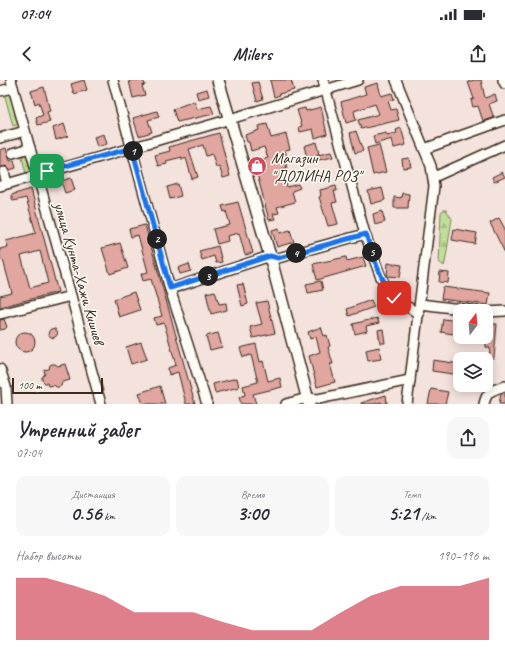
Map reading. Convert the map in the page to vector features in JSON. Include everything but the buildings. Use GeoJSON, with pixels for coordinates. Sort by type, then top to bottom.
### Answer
{"type":"FeatureCollection","features":[{"type":"Feature","properties":{"kind":"main road"},"geometry":{"type":"LineString","coordinates":[[218,80],[270,256],[308,401]]}},
{"type":"Feature","properties":{"kind":"street"},"geometry":{"type":"LineString","coordinates":[[113,80],[170,288],[207,404]]}},
{"type":"Feature","properties":{"kind":"street"},"geometry":{"type":"LineString","coordinates":[[4,172],[2,185],[132,148],[229,118],[325,85],[358,80]]}},
{"type":"Feature","properties":{"kind":"street"},"geometry":{"type":"LineString","coordinates":[[396,80],[431,166],[434,178],[434,193],[407,404]]}},
{"type":"Feature","properties":{"kind":"street"},"geometry":{"type":"LineString","coordinates":[[503,80],[505,84]]}},
{"type":"Feature","properties":{"kind":"street"},"geometry":{"type":"LineString","coordinates":[[0,91],[12,84]]}},
{"type":"Feature","properties":{"kind":"street","name":"улица Кунта-Хажи Кишиев"},"geometry":{"type":"LineString","coordinates":[[12,84],[101,404]]}},
{"type":"Feature","properties":{"kind":"street"},"geometry":{"type":"LineString","coordinates":[[325,85],[366,234],[380,275],[394,298],[419,314]]}},
{"type":"Feature","properties":{"kind":"street"},"geometry":{"type":"LineString","coordinates":[[424,149],[505,120]]}},
{"type":"Feature","properties":{"kind":"street"},"geometry":{"type":"LineString","coordinates":[[0,138],[25,131]]}},
{"type":"Feature","properties":{"kind":"street"},"geometry":{"type":"LineString","coordinates":[[434,178],[505,145]]}},
{"type":"Feature","properties":{"kind":"street"},"geometry":{"type":"LineString","coordinates":[[13,153],[30,148]]}},
{"type":"Feature","properties":{"kind":"street"},"geometry":{"type":"LineString","coordinates":[[170,288],[270,256],[278,258],[366,234]]}},
{"type":"Feature","properties":{"kind":"street"},"geometry":{"type":"LineString","coordinates":[[0,314],[71,296]]}},
{"type":"Feature","properties":{"kind":"street"},"geometry":{"type":"LineString","coordinates":[[420,304],[453,308]]}},
{"type":"Feature","properties":{"kind":"street"},"geometry":{"type":"LineString","coordinates":[[493,312],[505,311]]}},
{"type":"Feature","properties":{"kind":"street"},"geometry":{"type":"LineString","coordinates":[[0,369],[6,387],[7,404]]}},
{"type":"Feature","properties":{"kind":"street"},"geometry":{"type":"LineString","coordinates":[[286,404],[308,401],[410,380]]}},
{"type":"Feature","properties":{"kind":"street"},"geometry":{"type":"LineString","coordinates":[[484,404],[486,397],[491,390],[505,386]]}},
{"type":"Feature","properties":{"kind":"green space"},"geometry":{"type":"Polygon","coordinates":[[[10,91],[19,124],[13,126],[4,93],[10,91]]]}},
{"type":"Feature","properties":{"kind":"green space"},"geometry":{"type":"Polygon","coordinates":[[[27,152],[32,168],[26,174],[21,153],[27,152]]]}},
{"type":"Feature","properties":{"kind":"green space"},"geometry":{"type":"Polygon","coordinates":[[[446,210],[452,219],[444,266],[439,262],[441,212],[446,210]]]}},
{"type":"Feature","properties":{"kind":"place","name":"Магазин \"ДОЛИНА РОЗ\""},"geometry":{"type":"Point","coordinates":[257,166]}},
{"type":"Feature","properties":{"kind":"route"},"geometry":{"type":"LineString","coordinates":[[47,171],[132,148],[170,288],[270,256],[278,258],[366,234],[380,275],[394,298]]}}]}
